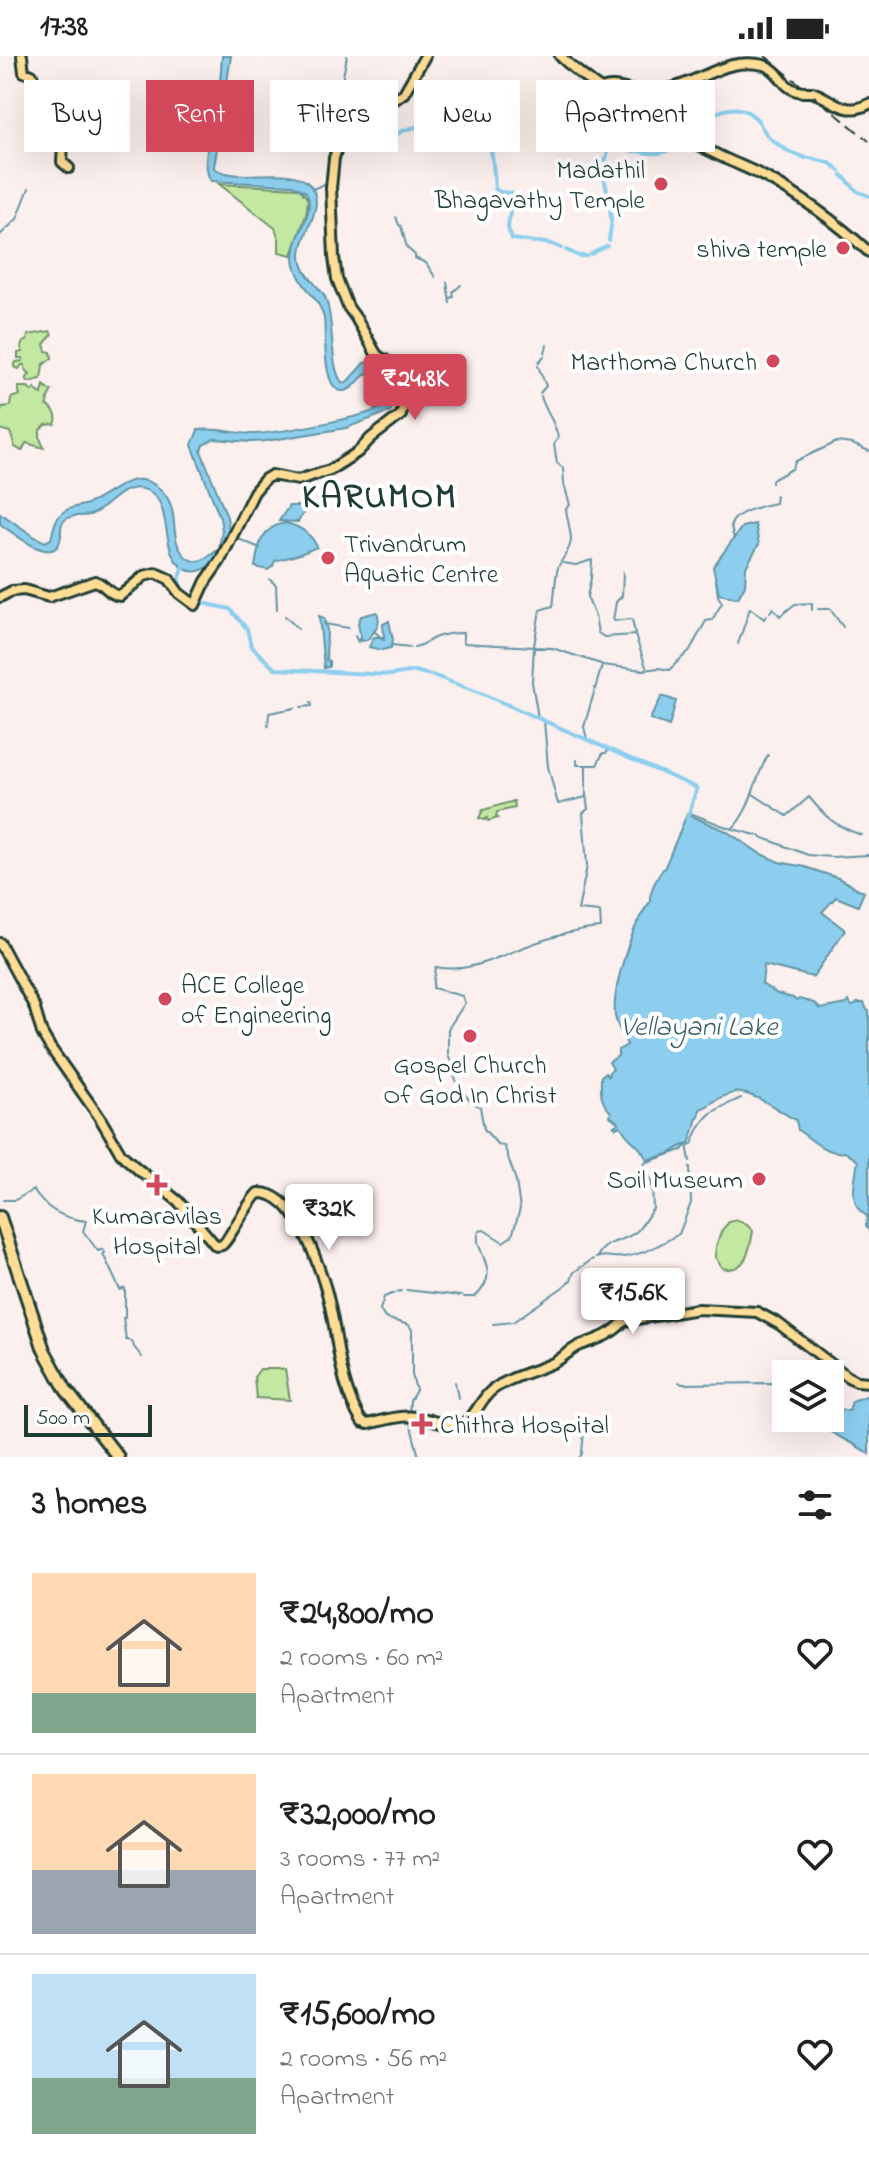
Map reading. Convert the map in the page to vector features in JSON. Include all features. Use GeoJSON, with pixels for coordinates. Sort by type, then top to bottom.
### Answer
{"type":"FeatureCollection","features":[{"type":"Feature","properties":{"kind":"highway"},"geometry":{"type":"LineString","coordinates":[[0,1217],[44,1350],[74,1401],[116,1457]]}},
{"type":"Feature","properties":{"kind":"highway"},"geometry":{"type":"LineString","coordinates":[[0,1227],[41,1351],[63,1391],[116,1457]]}},
{"type":"Feature","properties":{"kind":"main road"},"geometry":{"type":"LineString","coordinates":[[22,56],[24,72],[32,75],[44,102],[56,110],[63,144],[62,162],[69,168]]}},
{"type":"Feature","properties":{"kind":"main road"},"geometry":{"type":"LineString","coordinates":[[0,597],[24,590],[49,597],[95,581],[112,594],[120,596],[144,576],[156,573],[169,579],[179,593],[196,603],[254,492],[265,479],[272,475],[298,480],[330,470],[358,452],[401,415],[403,407],[394,365],[375,352],[348,307],[337,279],[331,188],[335,154],[345,139],[373,109],[404,93],[425,56]]}},
{"type":"Feature","properties":{"kind":"main road"},"geometry":{"type":"LineString","coordinates":[[562,56],[591,80]]}},
{"type":"Feature","properties":{"kind":"main road"},"geometry":{"type":"LineString","coordinates":[[562,56],[586,80]]}},
{"type":"Feature","properties":{"kind":"main road"},"geometry":{"type":"LineString","coordinates":[[691,80],[725,66],[745,63],[766,65],[790,89],[808,92],[849,108],[869,104]]}},
{"type":"Feature","properties":{"kind":"main road"},"geometry":{"type":"LineString","coordinates":[[715,148],[771,177],[839,221],[869,249]]}},
{"type":"Feature","properties":{"kind":"main road"},"geometry":{"type":"LineString","coordinates":[[711,152],[766,177],[826,216],[869,249]]}},
{"type":"Feature","properties":{"kind":"main road"},"geometry":{"type":"LineString","coordinates":[[0,943],[30,997],[50,1047],[100,1118],[121,1154],[178,1201],[214,1245],[218,1247],[226,1242],[245,1207],[259,1192],[283,1201],[304,1231],[325,1287],[346,1384],[362,1422],[368,1424],[404,1416],[432,1419],[455,1427],[464,1423],[489,1391],[513,1377],[557,1361],[577,1347],[604,1337],[624,1321],[698,1309],[763,1314],[848,1377],[869,1382]]}},
{"type":"Feature","properties":{"kind":"green space"},"geometry":{"type":"Polygon","coordinates":[[[219,184],[299,188],[308,199],[306,215],[292,255],[279,252],[275,228],[219,184]]]}},
{"type":"Feature","properties":{"kind":"green space"},"geometry":{"type":"Polygon","coordinates":[[[50,331],[52,335],[44,344],[52,358],[43,365],[41,379],[29,382],[26,379],[30,374],[25,365],[19,369],[14,367],[16,362],[23,361],[23,358],[18,358],[18,353],[23,352],[21,347],[28,335],[50,331]]]}},
{"type":"Feature","properties":{"kind":"green space"},"geometry":{"type":"Polygon","coordinates":[[[44,385],[52,390],[47,406],[55,414],[55,424],[46,425],[40,430],[44,448],[26,443],[22,451],[15,447],[10,432],[0,429],[2,407],[10,406],[11,398],[20,395],[18,387],[28,387],[32,391],[35,388],[42,394],[44,385]]]}},
{"type":"Feature","properties":{"kind":"green space"},"geometry":{"type":"Polygon","coordinates":[[[514,801],[515,808],[497,812],[498,818],[488,821],[487,818],[479,818],[483,810],[514,801]]]}},
{"type":"Feature","properties":{"kind":"green space"},"geometry":{"type":"Polygon","coordinates":[[[737,1220],[753,1231],[748,1252],[742,1264],[730,1269],[722,1268],[715,1257],[716,1246],[722,1230],[729,1222],[737,1220]]]}},
{"type":"Feature","properties":{"kind":"green space"},"geometry":{"type":"Polygon","coordinates":[[[260,1369],[285,1369],[290,1400],[256,1398],[254,1377],[260,1369]]]}},
{"type":"Feature","properties":{"kind":"water"},"geometry":{"type":"Polygon","coordinates":[[[222,56],[231,56],[227,80],[220,80],[222,56]]]}},
{"type":"Feature","properties":{"kind":"water"},"geometry":{"type":"Polygon","coordinates":[[[207,152],[216,152],[214,168],[225,173],[289,175],[309,184],[316,200],[302,245],[301,260],[305,271],[327,301],[339,378],[343,383],[347,382],[364,363],[375,361],[391,384],[395,394],[394,405],[389,412],[346,428],[266,441],[214,439],[203,445],[201,451],[227,517],[229,532],[219,556],[199,571],[184,569],[177,562],[172,554],[158,500],[143,489],[127,490],[90,515],[66,519],[58,545],[52,550],[35,547],[0,524],[0,513],[45,542],[51,539],[56,521],[65,511],[96,500],[123,484],[141,480],[150,482],[167,497],[177,541],[186,557],[195,561],[203,559],[219,549],[222,530],[192,445],[198,430],[255,434],[281,431],[376,410],[385,401],[383,387],[374,371],[344,391],[331,382],[322,310],[299,276],[294,258],[309,208],[306,192],[293,185],[211,181],[207,152]]]}},
{"type":"Feature","properties":{"kind":"water"},"geometry":{"type":"Polygon","coordinates":[[[289,506],[299,506],[304,512],[298,522],[279,521],[289,506]]]}},
{"type":"Feature","properties":{"kind":"water"},"geometry":{"type":"Polygon","coordinates":[[[285,523],[304,531],[317,547],[275,561],[268,570],[255,567],[259,545],[266,533],[285,523]]]}},
{"type":"Feature","properties":{"kind":"water"},"geometry":{"type":"Polygon","coordinates":[[[755,524],[759,544],[746,567],[745,585],[738,598],[719,594],[713,567],[742,527],[755,524]]]}},
{"type":"Feature","properties":{"kind":"water"},"geometry":{"type":"Polygon","coordinates":[[[377,612],[377,628],[367,640],[361,641],[358,623],[361,616],[377,612]]]}},
{"type":"Feature","properties":{"kind":"water"},"geometry":{"type":"Polygon","coordinates":[[[319,616],[324,618],[327,630],[326,660],[329,667],[324,668],[319,616]]]}},
{"type":"Feature","properties":{"kind":"water"},"geometry":{"type":"Polygon","coordinates":[[[389,621],[393,640],[391,648],[382,650],[369,647],[374,637],[384,637],[383,624],[389,621]]]}},
{"type":"Feature","properties":{"kind":"water"},"geometry":{"type":"Polygon","coordinates":[[[662,696],[676,701],[669,726],[650,719],[662,696]]]}},
{"type":"Feature","properties":{"kind":"water","name":"Vellayani Lake"},"geometry":{"type":"Polygon","coordinates":[[[687,814],[726,831],[779,862],[838,878],[864,892],[858,906],[836,897],[822,912],[845,930],[813,977],[764,965],[762,984],[777,994],[814,1003],[820,1009],[848,1001],[852,1006],[864,1003],[869,1011],[869,1231],[867,1216],[861,1212],[855,1199],[858,1161],[845,1152],[820,1146],[798,1130],[796,1120],[752,1096],[735,1092],[700,1109],[689,1144],[647,1160],[622,1128],[614,1126],[619,1123],[610,1116],[611,1112],[603,1100],[601,1076],[605,1073],[608,1076],[613,1069],[609,1062],[618,1056],[618,1050],[627,1045],[615,1016],[620,973],[630,940],[650,902],[654,883],[665,867],[687,814]]]}},
{"type":"Feature","properties":{"kind":"water"},"geometry":{"type":"Polygon","coordinates":[[[869,1395],[869,1454],[831,1432],[844,1432],[844,1410],[849,1411],[852,1401],[869,1395]]]}},
{"type":"Feature","properties":{"kind":"waterway"},"geometry":{"type":"LineString","coordinates":[[331,156],[342,107],[347,56]]}},
{"type":"Feature","properties":{"kind":"waterway"},"geometry":{"type":"LineString","coordinates":[[715,114],[737,108],[749,112],[760,123]]}},
{"type":"Feature","properties":{"kind":"waterway"},"geometry":{"type":"LineString","coordinates":[[761,126],[769,138]]}},
{"type":"Feature","properties":{"kind":"waterway"},"geometry":{"type":"LineString","coordinates":[[398,133],[414,127]]}},
{"type":"Feature","properties":{"kind":"waterway"},"geometry":{"type":"LineString","coordinates":[[772,140],[789,152],[806,158]]}},
{"type":"Feature","properties":{"kind":"waterway"},"geometry":{"type":"LineString","coordinates":[[491,152],[495,189],[512,193],[508,228]]}},
{"type":"Feature","properties":{"kind":"waterway"},"geometry":{"type":"LineString","coordinates":[[605,162],[608,152]]}},
{"type":"Feature","properties":{"kind":"waterway"},"geometry":{"type":"LineString","coordinates":[[643,152],[664,152]]}},
{"type":"Feature","properties":{"kind":"waterway"},"geometry":{"type":"LineString","coordinates":[[810,158],[830,163],[840,171]]}},
{"type":"Feature","properties":{"kind":"waterway"},"geometry":{"type":"LineString","coordinates":[[605,165],[611,222]]}},
{"type":"Feature","properties":{"kind":"waterway"},"geometry":{"type":"LineString","coordinates":[[842,175],[856,190]]}},
{"type":"Feature","properties":{"kind":"waterway"},"geometry":{"type":"LineString","coordinates":[[313,189],[328,182]]}},
{"type":"Feature","properties":{"kind":"waterway"},"geometry":{"type":"LineString","coordinates":[[0,235],[17,219],[29,188]]}},
{"type":"Feature","properties":{"kind":"waterway"},"geometry":{"type":"LineString","coordinates":[[859,192],[869,196]]}},
{"type":"Feature","properties":{"kind":"waterway"},"geometry":{"type":"LineString","coordinates":[[396,217],[407,248],[415,258],[426,263],[435,277]]}},
{"type":"Feature","properties":{"kind":"waterway"},"geometry":{"type":"LineString","coordinates":[[609,240],[611,226]]}},
{"type":"Feature","properties":{"kind":"waterway"},"geometry":{"type":"LineString","coordinates":[[509,231],[512,239],[535,242]]}},
{"type":"Feature","properties":{"kind":"waterway"},"geometry":{"type":"LineString","coordinates":[[538,242],[561,248]]}},
{"type":"Feature","properties":{"kind":"waterway"},"geometry":{"type":"LineString","coordinates":[[591,254],[607,246]]}},
{"type":"Feature","properties":{"kind":"waterway"},"geometry":{"type":"LineString","coordinates":[[566,250],[587,256]]}},
{"type":"Feature","properties":{"kind":"waterway"},"geometry":{"type":"LineString","coordinates":[[447,282],[450,303]]}},
{"type":"Feature","properties":{"kind":"waterway"},"geometry":{"type":"LineString","coordinates":[[450,298],[454,297],[453,292],[461,285]]}},
{"type":"Feature","properties":{"kind":"waterway"},"geometry":{"type":"LineString","coordinates":[[545,353],[547,345]]}},
{"type":"Feature","properties":{"kind":"waterway"},"geometry":{"type":"LineString","coordinates":[[539,362],[544,356]]}},
{"type":"Feature","properties":{"kind":"waterway"},"geometry":{"type":"LineString","coordinates":[[538,366],[546,386],[540,393]]}},
{"type":"Feature","properties":{"kind":"waterway"},"geometry":{"type":"LineString","coordinates":[[538,718],[532,682],[540,610],[553,606],[557,571],[571,540],[566,509],[570,505],[563,468],[557,463],[554,444],[558,438],[557,432],[541,396]]}},
{"type":"Feature","properties":{"kind":"waterway"},"geometry":{"type":"LineString","coordinates":[[772,483],[772,480],[792,469],[796,461],[837,442],[869,451]]}},
{"type":"Feature","properties":{"kind":"waterway"},"geometry":{"type":"LineString","coordinates":[[734,539],[733,520],[750,510],[775,503],[776,495]]}},
{"type":"Feature","properties":{"kind":"waterway"},"geometry":{"type":"LineString","coordinates":[[236,538],[260,548]]}},
{"type":"Feature","properties":{"kind":"waterway"},"geometry":{"type":"LineString","coordinates":[[563,563],[576,565],[592,560],[587,597],[598,633],[604,637],[635,635],[646,667]]}},
{"type":"Feature","properties":{"kind":"waterway"},"geometry":{"type":"LineString","coordinates":[[181,590],[179,580],[184,565]]}},
{"type":"Feature","properties":{"kind":"waterway"},"geometry":{"type":"LineString","coordinates":[[623,572],[622,596],[616,602],[613,621],[632,619],[635,634]]}},
{"type":"Feature","properties":{"kind":"waterway"},"geometry":{"type":"LineString","coordinates":[[269,579],[276,585],[277,609]]}},
{"type":"Feature","properties":{"kind":"waterway"},"geometry":{"type":"LineString","coordinates":[[587,739],[584,727],[602,665],[669,670],[690,650],[706,621],[712,620],[722,603],[716,580]]}},
{"type":"Feature","properties":{"kind":"waterway"},"geometry":{"type":"LineString","coordinates":[[198,602],[230,609],[247,629],[251,646],[275,669],[391,675],[414,671],[435,676],[697,788],[687,819]]}},
{"type":"Feature","properties":{"kind":"waterway"},"geometry":{"type":"LineString","coordinates":[[770,612],[773,608],[780,616],[795,604],[812,603],[812,610]]}},
{"type":"Feature","properties":{"kind":"waterway"},"geometry":{"type":"LineString","coordinates":[[738,644],[750,608],[764,619],[767,615]]}},
{"type":"Feature","properties":{"kind":"waterway"},"geometry":{"type":"LineString","coordinates":[[818,609],[830,609],[843,627]]}},
{"type":"Feature","properties":{"kind":"waterway"},"geometry":{"type":"LineString","coordinates":[[285,616],[298,629]]}},
{"type":"Feature","properties":{"kind":"waterway"},"geometry":{"type":"LineString","coordinates":[[324,624],[349,628]]}},
{"type":"Feature","properties":{"kind":"waterway"},"geometry":{"type":"LineString","coordinates":[[374,631],[384,640]]}},
{"type":"Feature","properties":{"kind":"waterway"},"geometry":{"type":"LineString","coordinates":[[414,647],[434,638],[463,633],[463,643],[552,648],[601,664]]}},
{"type":"Feature","properties":{"kind":"waterway"},"geometry":{"type":"LineString","coordinates":[[355,636],[358,642],[361,635]]}},
{"type":"Feature","properties":{"kind":"waterway"},"geometry":{"type":"LineString","coordinates":[[392,645],[410,647]]}},
{"type":"Feature","properties":{"kind":"waterway"},"geometry":{"type":"LineString","coordinates":[[301,707],[312,706],[311,702]]}},
{"type":"Feature","properties":{"kind":"waterway"},"geometry":{"type":"LineString","coordinates":[[268,726],[269,713],[295,708]]}},
{"type":"Feature","properties":{"kind":"waterway"},"geometry":{"type":"LineString","coordinates":[[544,721],[548,767],[558,804],[586,797],[586,765],[577,765],[577,760]]}},
{"type":"Feature","properties":{"kind":"waterway"},"geometry":{"type":"LineString","coordinates":[[586,765],[597,765],[609,749]]}},
{"type":"Feature","properties":{"kind":"waterway"},"geometry":{"type":"LineString","coordinates":[[733,828],[745,812],[768,755]]}},
{"type":"Feature","properties":{"kind":"waterway"},"geometry":{"type":"LineString","coordinates":[[753,794],[787,816],[809,797],[832,820],[861,835]]}},
{"type":"Feature","properties":{"kind":"waterway"},"geometry":{"type":"LineString","coordinates":[[448,1054],[448,1029],[465,1003],[462,996],[433,988],[436,967],[471,966],[554,937],[601,928],[600,912],[578,910],[587,866],[583,813],[588,809],[586,795]]}},
{"type":"Feature","properties":{"kind":"waterway"},"geometry":{"type":"LineString","coordinates":[[690,813],[808,855],[869,855]]}},
{"type":"Feature","properties":{"kind":"waterway"},"geometry":{"type":"LineString","coordinates":[[449,1057],[458,1086],[480,1107],[484,1129],[498,1145],[505,1148],[516,1181],[520,1209],[512,1236],[503,1242],[484,1230],[479,1231],[479,1246],[487,1278],[475,1297],[464,1297]]}},
{"type":"Feature","properties":{"kind":"waterway"},"geometry":{"type":"LineString","coordinates":[[689,1146],[710,1114],[741,1098]]}},
{"type":"Feature","properties":{"kind":"waterway"},"geometry":{"type":"LineString","coordinates":[[687,1144],[690,1161]]}},
{"type":"Feature","properties":{"kind":"waterway"},"geometry":{"type":"LineString","coordinates":[[597,1257],[605,1247],[637,1231],[653,1209],[652,1184],[644,1163],[682,1150],[687,1144]]}},
{"type":"Feature","properties":{"kind":"waterway"},"geometry":{"type":"LineString","coordinates":[[596,1258],[638,1254],[679,1234],[691,1203],[690,1167]]}},
{"type":"Feature","properties":{"kind":"waterway"},"geometry":{"type":"LineString","coordinates":[[3,1200],[15,1200],[33,1190],[56,1212],[86,1221],[83,1231],[98,1251],[103,1249],[120,1290],[125,1288],[123,1318],[126,1340],[132,1341],[142,1357]]}},
{"type":"Feature","properties":{"kind":"waterway"},"geometry":{"type":"LineString","coordinates":[[493,1324],[513,1322],[563,1287],[574,1272],[593,1259]]}},
{"type":"Feature","properties":{"kind":"waterway"},"geometry":{"type":"LineString","coordinates":[[406,1290],[461,1296]]}},
{"type":"Feature","properties":{"kind":"waterway"},"geometry":{"type":"LineString","coordinates":[[397,1292],[401,1291]]}},
{"type":"Feature","properties":{"kind":"waterway"},"geometry":{"type":"LineString","coordinates":[[395,1293],[384,1297],[380,1310],[385,1318],[409,1325],[412,1330],[412,1375],[416,1390],[410,1401],[409,1413]]}},
{"type":"Feature","properties":{"kind":"waterway"},"geometry":{"type":"LineString","coordinates":[[455,1382],[458,1398]]}},
{"type":"Feature","properties":{"kind":"waterway"},"geometry":{"type":"LineString","coordinates":[[679,1382],[772,1383]]}},
{"type":"Feature","properties":{"kind":"waterway"},"geometry":{"type":"LineString","coordinates":[[409,1419],[419,1457]]}},
{"type":"Feature","properties":{"kind":"waterway"},"geometry":{"type":"LineString","coordinates":[[582,1452],[584,1432]]}},
{"type":"Feature","properties":{"kind":"waterway"},"geometry":{"type":"LineString","coordinates":[[580,1457],[582,1453]]}},
{"type":"Feature","properties":{"kind":"railway"},"geometry":{"type":"LineString","coordinates":[[765,56],[869,141]]}},
{"type":"Feature","properties":{"kind":"place","name":"Madathil Bhagavathy Temple"},"geometry":{"type":"Point","coordinates":[661,184]}},
{"type":"Feature","properties":{"kind":"place","name":"shiva temple"},"geometry":{"type":"Point","coordinates":[843,248]}},
{"type":"Feature","properties":{"kind":"place","name":"Marthoma Church"},"geometry":{"type":"Point","coordinates":[773,361]}},
{"type":"Feature","properties":{"kind":"place","name":"Trivandrum Aquatic Centre"},"geometry":{"type":"Point","coordinates":[328,558]}},
{"type":"Feature","properties":{"kind":"place","name":"ACE College of Engineering"},"geometry":{"type":"Point","coordinates":[165,999]}},
{"type":"Feature","properties":{"kind":"place","name":"Gospel Church Of God In Christ"},"geometry":{"type":"Point","coordinates":[470,1036]}},
{"type":"Feature","properties":{"kind":"place","name":"Soil Museum"},"geometry":{"type":"Point","coordinates":[759,1179]}},
{"type":"Feature","properties":{"kind":"place","name":"Kumaravilas Hospital"},"geometry":{"type":"Point","coordinates":[157,1185]}},
{"type":"Feature","properties":{"kind":"place","name":"Chithra Hospital"},"geometry":{"type":"Point","coordinates":[422,1424]}},
{"type":"Feature","properties":{"kind":"district","name":"KARUMOM"},"geometry":{"type":"Point","coordinates":[380,495]}}]}
